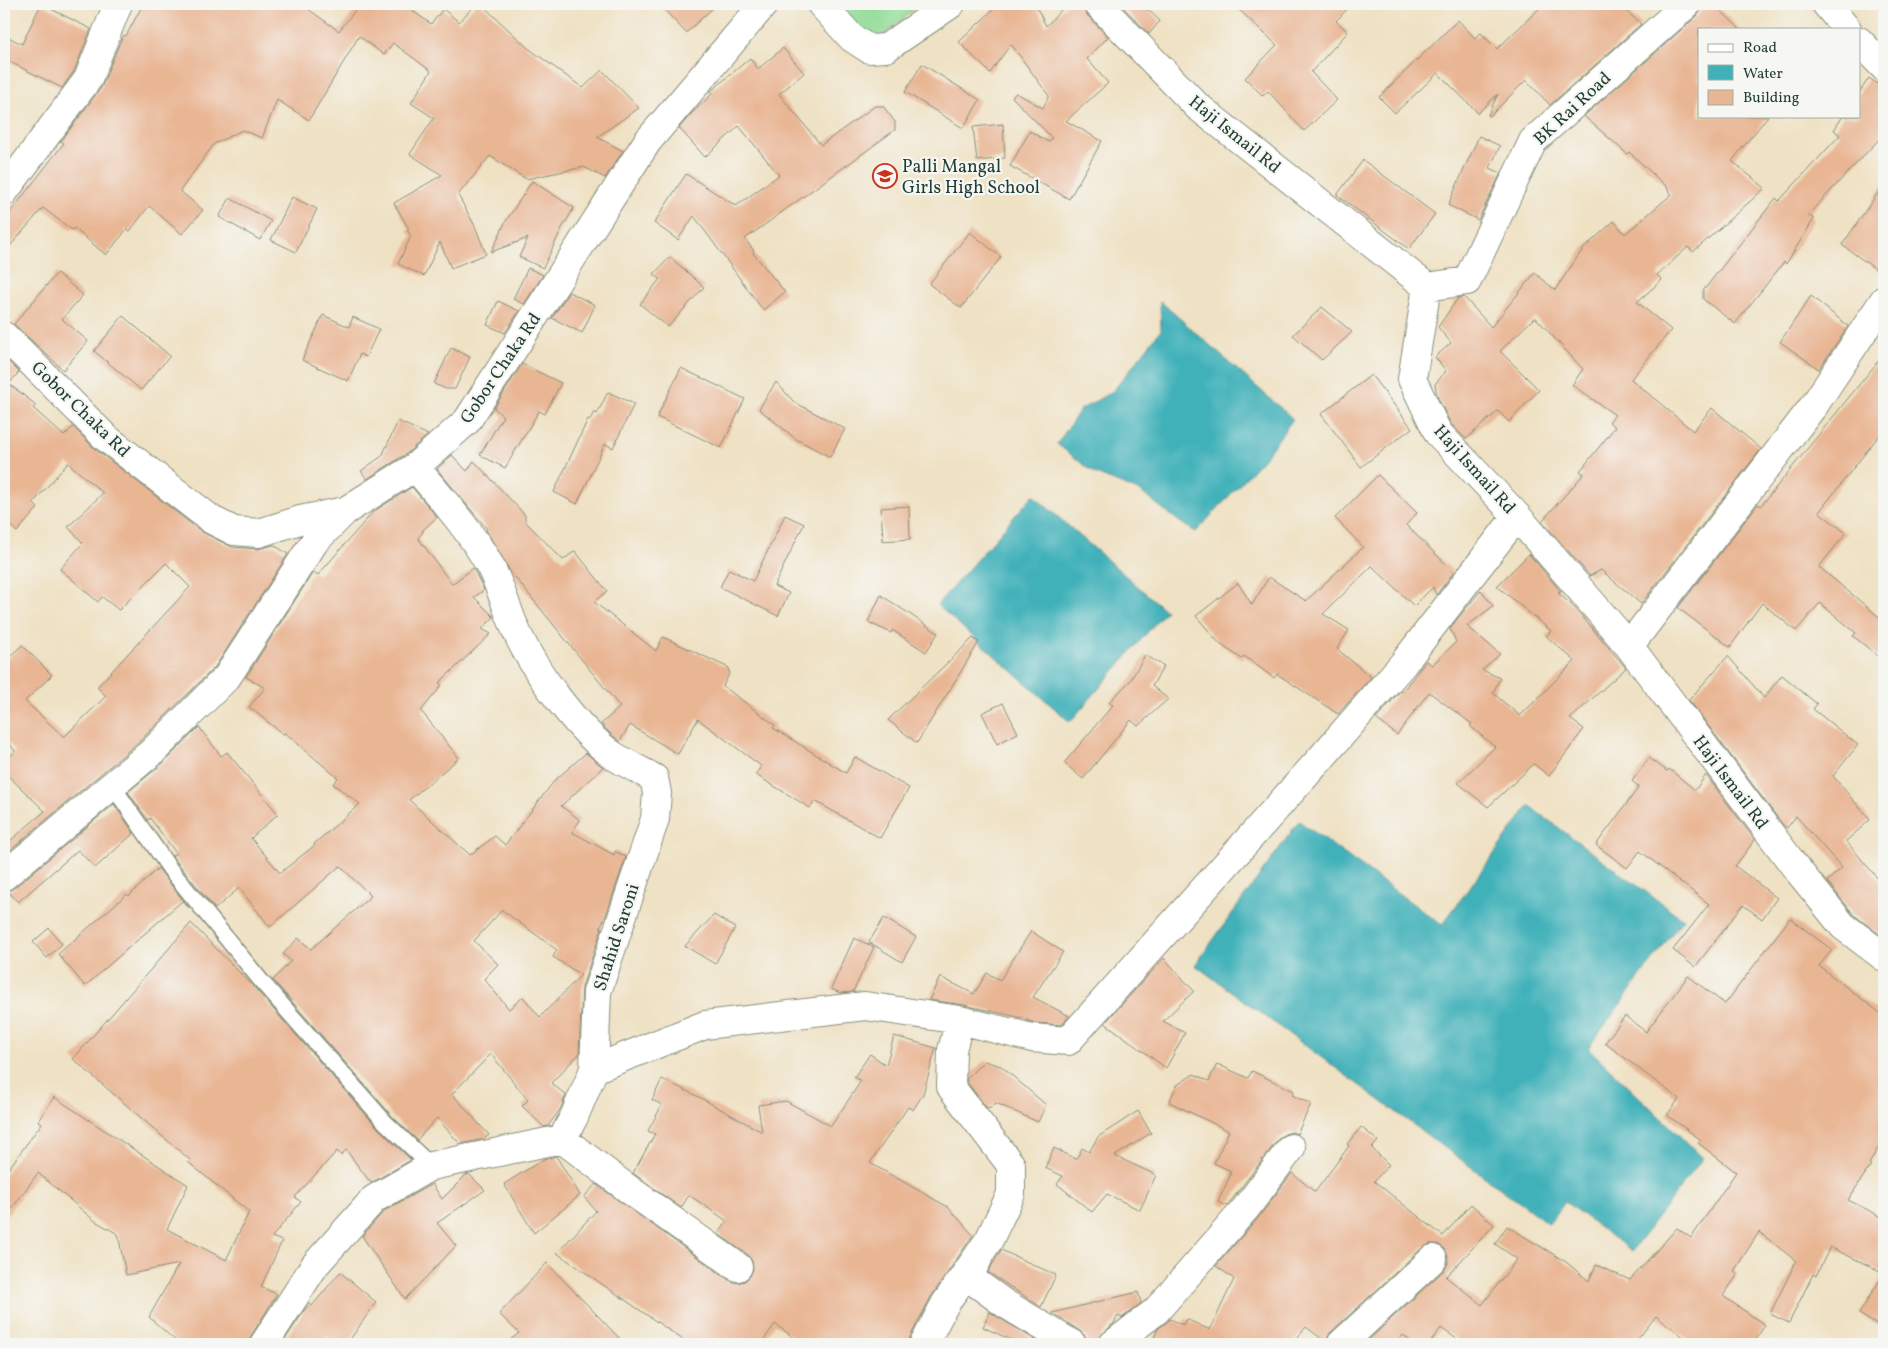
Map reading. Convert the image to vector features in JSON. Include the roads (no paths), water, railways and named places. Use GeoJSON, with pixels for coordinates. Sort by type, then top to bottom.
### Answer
{"type":"FeatureCollection","features":[{"type":"Feature","properties":{"kind":"street"},"geometry":{"type":"LineString","coordinates":[[4,192],[88,79],[118,4]]}},
{"type":"Feature","properties":{"kind":"street","name":"Gobor Chaka Rd"},"geometry":{"type":"LineString","coordinates":[[4,336],[104,437],[212,520],[234,531],[259,533],[300,520],[345,511],[415,468],[467,421],[647,142],[764,4]]}},
{"type":"Feature","properties":{"kind":"street"},"geometry":{"type":"LineString","coordinates":[[821,4],[852,38],[869,49],[886,48],[951,4]]}},
{"type":"Feature","properties":{"kind":"street","name":"Haji Ismail Rd"},"geometry":{"type":"LineString","coordinates":[[1098,4],[1197,106],[1427,287],[1412,379],[1438,433],[1517,516],[1629,646],[1796,868],[1843,926],[1884,957]]}},
{"type":"Feature","properties":{"kind":"street","name":"BK Rai Road"},"geometry":{"type":"LineString","coordinates":[[1427,287],[1467,282],[1533,141],[1687,4]]}},
{"type":"Feature","properties":{"kind":"street"},"geometry":{"type":"LineString","coordinates":[[1826,4],[1846,28]]}},
{"type":"Feature","properties":{"kind":"street"},"geometry":{"type":"LineString","coordinates":[[1860,42],[1884,67]]}},
{"type":"Feature","properties":{"kind":"street"},"geometry":{"type":"LineString","coordinates":[[1629,646],[1815,404],[1884,300]]}},
{"type":"Feature","properties":{"kind":"street","name":"Shahid Saroni"},"geometry":{"type":"LineString","coordinates":[[415,468],[464,526],[485,557],[505,599],[514,628],[534,664],[579,725],[613,755],[654,778],[657,793],[655,819],[597,992],[594,1069],[574,1117],[562,1139]]}},
{"type":"Feature","properties":{"kind":"street"},"geometry":{"type":"LineString","coordinates":[[4,876],[152,752],[227,677],[315,541],[345,511]]}},
{"type":"Feature","properties":{"kind":"street"},"geometry":{"type":"LineString","coordinates":[[594,1069],[704,1025],[865,1006],[960,1020],[1032,1038],[1068,1041],[1403,664],[1517,516]]}},
{"type":"Feature","properties":{"kind":"street"},"geometry":{"type":"LineString","coordinates":[[960,1020],[952,1050],[951,1086],[1011,1165],[1011,1194],[989,1240],[968,1277],[1004,1303],[1072,1344]]}},
{"type":"Feature","properties":{"kind":"street"},"geometry":{"type":"LineString","coordinates":[[264,1344],[315,1265],[374,1199],[431,1166],[562,1139],[738,1267]]}},
{"type":"Feature","properties":{"kind":"street"},"geometry":{"type":"LineString","coordinates":[[1113,1344],[1156,1311],[1246,1208],[1290,1148]]}},
{"type":"Feature","properties":{"kind":"street"},"geometry":{"type":"LineString","coordinates":[[924,1344],[945,1304],[989,1240]]}},
{"type":"Feature","properties":{"kind":"street"},"geometry":{"type":"LineString","coordinates":[[1341,1344],[1433,1260]]}},
{"type":"Feature","properties":{"kind":"lane"},"geometry":{"type":"LineString","coordinates":[[112,785],[170,869],[262,982],[385,1122],[431,1166]]}},
{"type":"Feature","properties":{"kind":"water"},"geometry":{"type":"Polygon","coordinates":[[[1160,301],[1293,419],[1265,457],[1196,532],[1181,523],[1141,492],[1096,474],[1057,444],[1080,410],[1113,391],[1161,330],[1160,301]]]}},
{"type":"Feature","properties":{"kind":"water"},"geometry":{"type":"Polygon","coordinates":[[[1033,495],[1166,611],[1070,722],[937,605],[1033,495]]]}},
{"type":"Feature","properties":{"kind":"water"},"geometry":{"type":"Polygon","coordinates":[[[1529,806],[1683,919],[1588,1048],[1703,1158],[1632,1251],[1565,1202],[1549,1224],[1195,965],[1299,821],[1442,925],[1529,806]]]}},
{"type":"Feature","properties":{"kind":"place","name":"Palli Mangal Girls High School"},"geometry":{"type":"Point","coordinates":[885,176]}}]}
